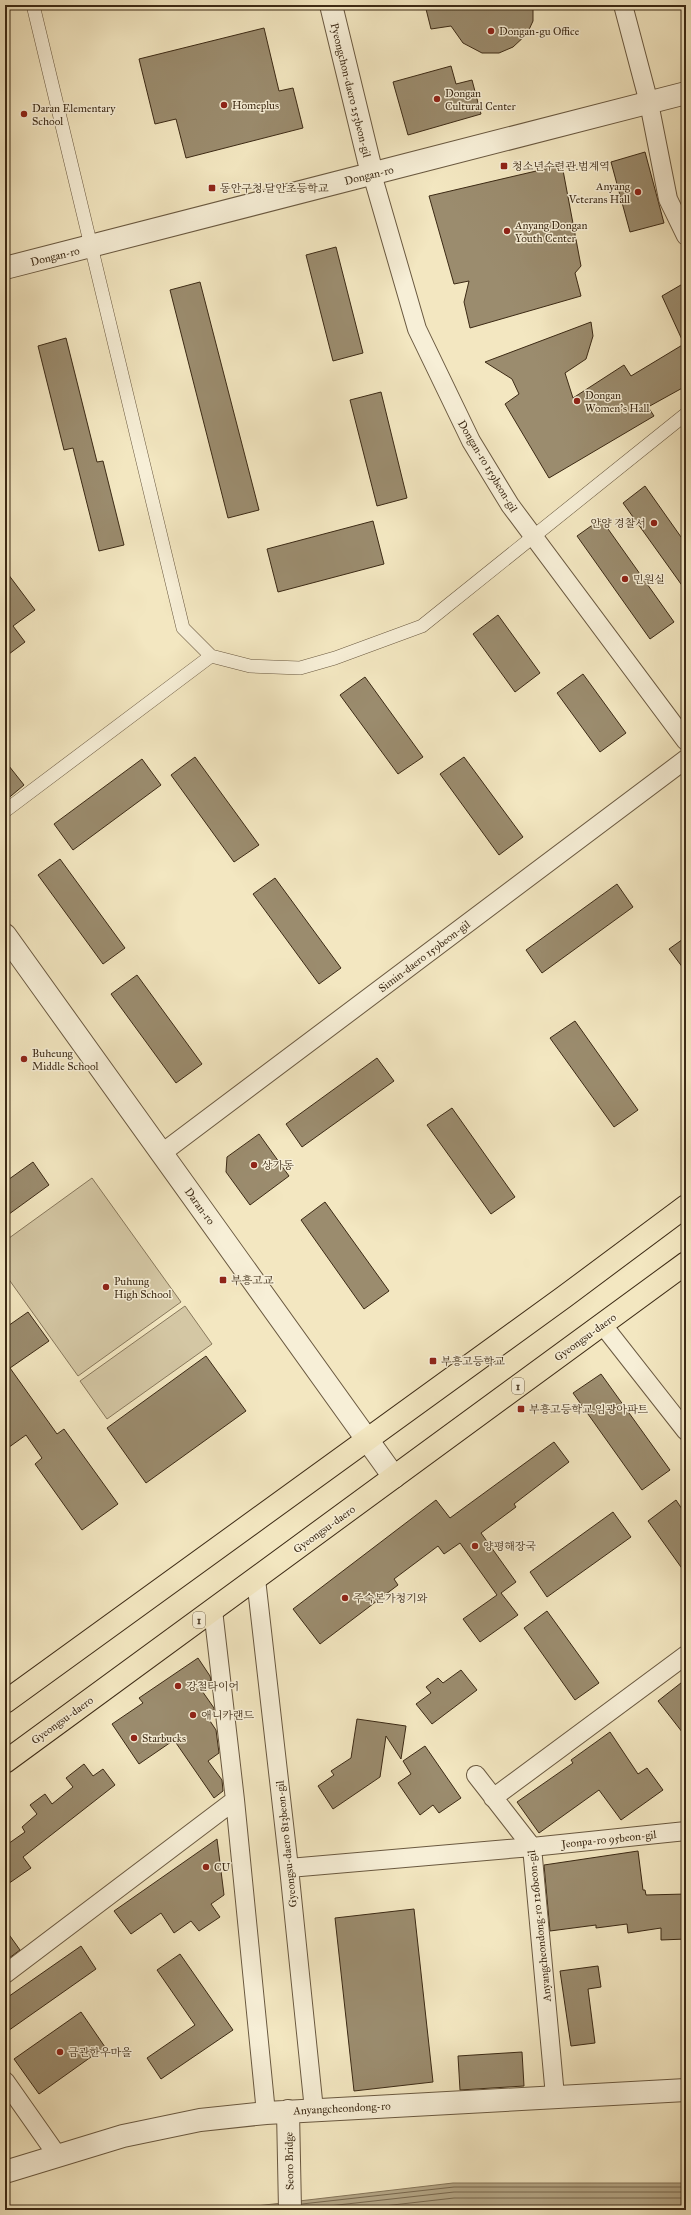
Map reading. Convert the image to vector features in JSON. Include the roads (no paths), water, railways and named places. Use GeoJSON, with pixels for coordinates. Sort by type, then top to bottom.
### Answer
{"type":"FeatureCollection","features":[{"type":"Feature","properties":{"kind":"main road"},"geometry":{"type":"LineString","coordinates":[[5,1702],[564,1297],[686,1206]]}},
{"type":"Feature","properties":{"kind":"main road"},"geometry":{"type":"LineString","coordinates":[[564,1297],[686,1216]]}},
{"type":"Feature","properties":{"kind":"main road","name":"Gyeongsu-daero"},"geometry":{"type":"LineString","coordinates":[[642,1296],[686,1258]]}},
{"type":"Feature","properties":{"kind":"main road","name":"Gyeongsu-daero"},"geometry":{"type":"LineString","coordinates":[[5,1762],[686,1263]]}},
{"type":"Feature","properties":{"kind":"street"},"geometry":{"type":"LineString","coordinates":[[33,5],[84,222],[93,246],[100,286],[183,628],[211,656],[250,666],[300,668],[380,642],[422,626],[686,414]]}},
{"type":"Feature","properties":{"kind":"street","name":"Pyeongchon-daero 253beon-gil"},"geometry":{"type":"LineString","coordinates":[[331,5],[372,174]]}},
{"type":"Feature","properties":{"kind":"street"},"geometry":{"type":"LineString","coordinates":[[622,5],[649,103],[668,199],[686,236]]}},
{"type":"Feature","properties":{"kind":"street","name":"Dongan-ro"},"geometry":{"type":"LineString","coordinates":[[5,268],[686,93]]}},
{"type":"Feature","properties":{"kind":"street","name":"Dongan-ro 159beon-gil"},"geometry":{"type":"LineString","coordinates":[[372,174],[417,329],[471,441],[510,505],[686,741]]}},
{"type":"Feature","properties":{"kind":"street"},"geometry":{"type":"LineString","coordinates":[[5,811],[211,656]]}},
{"type":"Feature","properties":{"kind":"street","name":"Simin-daero 159beon-gil"},"geometry":{"type":"LineString","coordinates":[[162,1153],[686,759]]}},
{"type":"Feature","properties":{"kind":"street","name":"Daran-ro"},"geometry":{"type":"LineString","coordinates":[[5,935],[366,1441],[394,1477]]}},
{"type":"Feature","properties":{"kind":"street"},"geometry":{"type":"LineString","coordinates":[[602,1324],[686,1431]]}},
{"type":"Feature","properties":{"kind":"street","name":"Gyeongsu-daero 813beon-gil"},"geometry":{"type":"LineString","coordinates":[[256,1579],[289,1868],[314,2110]]}},
{"type":"Feature","properties":{"kind":"street"},"geometry":{"type":"LineString","coordinates":[[213,1610],[235,1800],[266,2113]]}},
{"type":"Feature","properties":{"kind":"street"},"geometry":{"type":"LineString","coordinates":[[493,1798],[686,1654]]}},
{"type":"Feature","properties":{"kind":"street","name":"Anyangcheondong-ro 126beon-gil"},"geometry":{"type":"LineString","coordinates":[[476,1775],[532,1847],[555,2096]]}},
{"type":"Feature","properties":{"kind":"street"},"geometry":{"type":"LineString","coordinates":[[5,1974],[235,1800]]}},
{"type":"Feature","properties":{"kind":"street","name":"Jeonpa-ro 95beon-gil"},"geometry":{"type":"LineString","coordinates":[[289,1868],[532,1847],[686,1831]]}},
{"type":"Feature","properties":{"kind":"street"},"geometry":{"type":"LineString","coordinates":[[5,2081],[57,2154]]}},
{"type":"Feature","properties":{"kind":"street","name":"Anyangcheondong-ro"},"geometry":{"type":"LineString","coordinates":[[5,2172],[57,2154],[123,2136],[200,2120],[288,2111],[686,2090]]}},
{"type":"Feature","properties":{"kind":"street","name":"Seoro Bridge"},"geometry":{"type":"LineString","coordinates":[[288,2111],[290,2210]]}},
{"type":"Feature","properties":{"kind":"water"},"geometry":{"type":"Polygon","coordinates":[[[453,2183],[686,2183],[686,2210],[222,2210],[453,2183]]]}},
{"type":"Feature","properties":{"kind":"place","name":"Dongan-gu Office"},"geometry":{"type":"Point","coordinates":[491,31]}},
{"type":"Feature","properties":{"kind":"place","name":"Dongan Cultural Center"},"geometry":{"type":"Point","coordinates":[437,99]}},
{"type":"Feature","properties":{"kind":"place","name":"Homeplus"},"geometry":{"type":"Point","coordinates":[224,105]}},
{"type":"Feature","properties":{"kind":"place","name":"Daran Elementary School"},"geometry":{"type":"Point","coordinates":[24,114]}},
{"type":"Feature","properties":{"kind":"place","name":"청소년수련관.범계역"},"geometry":{"type":"Point","coordinates":[504,166]}},
{"type":"Feature","properties":{"kind":"place","name":"동안구청.달안초등학교"},"geometry":{"type":"Point","coordinates":[212,188]}},
{"type":"Feature","properties":{"kind":"place","name":"Anyang Veterans Hall"},"geometry":{"type":"Point","coordinates":[638,192]}},
{"type":"Feature","properties":{"kind":"place","name":"Anyang Dongan Youth Center"},"geometry":{"type":"Point","coordinates":[507,231]}},
{"type":"Feature","properties":{"kind":"place","name":"Dongan Women's Hall"},"geometry":{"type":"Point","coordinates":[577,401]}},
{"type":"Feature","properties":{"kind":"place","name":"안양 경찰서"},"geometry":{"type":"Point","coordinates":[654,523]}},
{"type":"Feature","properties":{"kind":"place","name":"민원실"},"geometry":{"type":"Point","coordinates":[625,579]}},
{"type":"Feature","properties":{"kind":"place","name":"Buheung Middle School"},"geometry":{"type":"Point","coordinates":[24,1059]}},
{"type":"Feature","properties":{"kind":"place","name":"상가동"},"geometry":{"type":"Point","coordinates":[254,1165]}},
{"type":"Feature","properties":{"kind":"place","name":"부흥고교"},"geometry":{"type":"Point","coordinates":[223,1280]}},
{"type":"Feature","properties":{"kind":"place","name":"Puhung High School"},"geometry":{"type":"Point","coordinates":[106,1287]}},
{"type":"Feature","properties":{"kind":"place","name":"부흥고등학교"},"geometry":{"type":"Point","coordinates":[433,1361]}},
{"type":"Feature","properties":{"kind":"place","name":"부흥고등학교.임광아파트"},"geometry":{"type":"Point","coordinates":[521,1409]}},
{"type":"Feature","properties":{"kind":"place","name":"양평해장국"},"geometry":{"type":"Point","coordinates":[475,1546]}},
{"type":"Feature","properties":{"kind":"place","name":"주숙본가청기와"},"geometry":{"type":"Point","coordinates":[345,1598]}},
{"type":"Feature","properties":{"kind":"place","name":"강철타이어"},"geometry":{"type":"Point","coordinates":[178,1686]}},
{"type":"Feature","properties":{"kind":"place","name":"애니카랜드"},"geometry":{"type":"Point","coordinates":[193,1715]}},
{"type":"Feature","properties":{"kind":"place","name":"Starbucks"},"geometry":{"type":"Point","coordinates":[134,1738]}},
{"type":"Feature","properties":{"kind":"place","name":"CU"},"geometry":{"type":"Point","coordinates":[206,1867]}},
{"type":"Feature","properties":{"kind":"place","name":"금관한우마을"},"geometry":{"type":"Point","coordinates":[60,2052]}}]}
